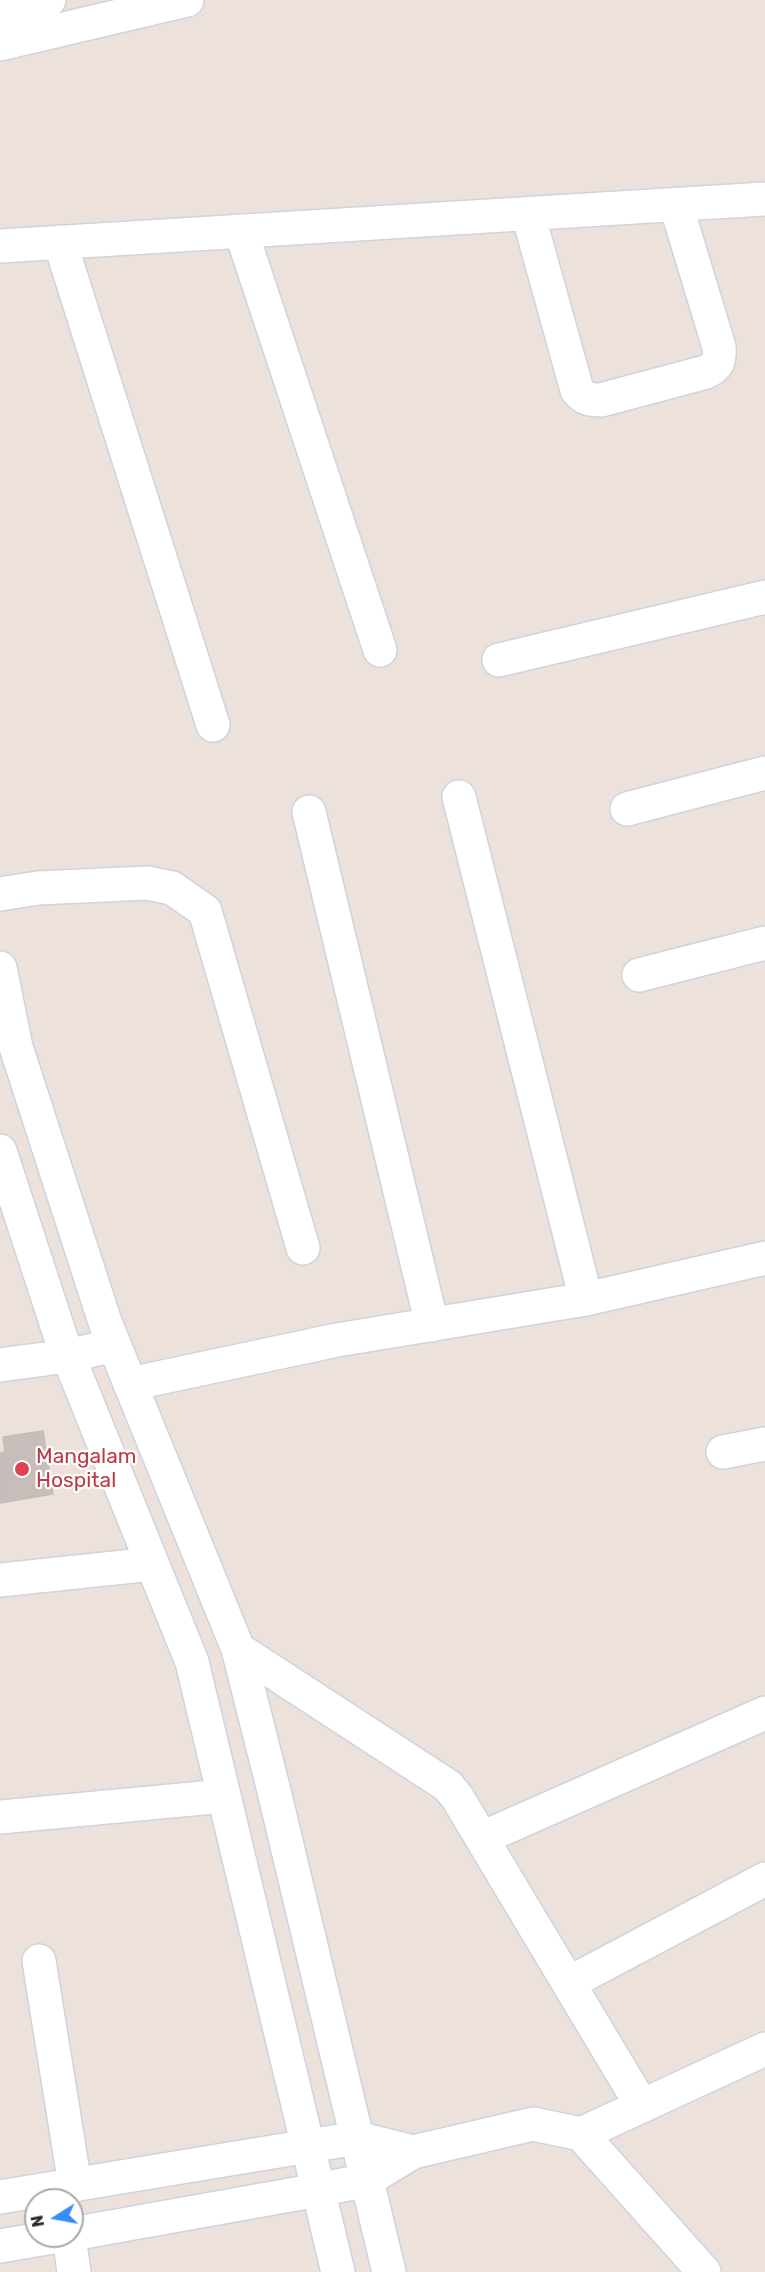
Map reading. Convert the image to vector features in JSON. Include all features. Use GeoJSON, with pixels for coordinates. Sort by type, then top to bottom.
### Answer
{"type":"FeatureCollection","features":[{"type":"Feature","properties":{"kind":"street"},"geometry":{"type":"LineString","coordinates":[[0,13],[49,0]]}},
{"type":"Feature","properties":{"kind":"street"},"geometry":{"type":"LineString","coordinates":[[0,44],[187,0]]}},
{"type":"Feature","properties":{"kind":"street"},"geometry":{"type":"LineString","coordinates":[[0,246],[765,199]]}},
{"type":"Feature","properties":{"kind":"street"},"geometry":{"type":"LineString","coordinates":[[528,214],[577,390],[583,397],[591,400],[706,372],[716,367],[720,357],[719,347],[676,205]]}},
{"type":"Feature","properties":{"kind":"street"},"geometry":{"type":"LineString","coordinates":[[241,231],[380,650]]}},
{"type":"Feature","properties":{"kind":"street"},"geometry":{"type":"LineString","coordinates":[[60,242],[213,725]]}},
{"type":"Feature","properties":{"kind":"street"},"geometry":{"type":"LineString","coordinates":[[500,660],[765,597]]}},
{"type":"Feature","properties":{"kind":"street"},"geometry":{"type":"LineString","coordinates":[[627,809],[765,773]]}},
{"type":"Feature","properties":{"kind":"street"},"geometry":{"type":"LineString","coordinates":[[459,797],[586,1299]]}},
{"type":"Feature","properties":{"kind":"street"},"geometry":{"type":"LineString","coordinates":[[309,812],[432,1325]]}},
{"type":"Feature","properties":{"kind":"street"},"geometry":{"type":"LineString","coordinates":[[0,894],[38,888],[147,883],[172,888],[205,911],[303,1248]]}},
{"type":"Feature","properties":{"kind":"street"},"geometry":{"type":"LineString","coordinates":[[639,975],[765,943]]}},
{"type":"Feature","properties":{"kind":"street"},"geometry":{"type":"LineString","coordinates":[[0,968],[16,1047],[105,1322],[238,1649],[389,2272]]}},
{"type":"Feature","properties":{"kind":"street"},"geometry":{"type":"LineString","coordinates":[[0,1151],[68,1356],[192,1662],[338,2272]]}},
{"type":"Feature","properties":{"kind":"street"},"geometry":{"type":"LineString","coordinates":[[130,1383],[337,1340],[586,1299],[765,1258]]}},
{"type":"Feature","properties":{"kind":"street"},"geometry":{"type":"LineString","coordinates":[[0,1365],[68,1356],[114,1345]]}},
{"type":"Feature","properties":{"kind":"street"},"geometry":{"type":"LineString","coordinates":[[723,1452],[765,1444]]}},
{"type":"Feature","properties":{"kind":"street"},"geometry":{"type":"LineString","coordinates":[[0,1580],[152,1564]]}},
{"type":"Feature","properties":{"kind":"street"},"geometry":{"type":"LineString","coordinates":[[238,1649],[448,1786],[482,1838],[642,2106]]}},
{"type":"Feature","properties":{"kind":"street"},"geometry":{"type":"LineString","coordinates":[[482,1838],[765,1713]]}},
{"type":"Feature","properties":{"kind":"street"},"geometry":{"type":"LineString","coordinates":[[0,1817],[224,1796]]}},
{"type":"Feature","properties":{"kind":"street"},"geometry":{"type":"LineString","coordinates":[[569,1983],[765,1879]]}},
{"type":"Feature","properties":{"kind":"street"},"geometry":{"type":"LineString","coordinates":[[39,1961],[75,2185]]}},
{"type":"Feature","properties":{"kind":"street"},"geometry":{"type":"LineString","coordinates":[[580,2134],[765,2049]]}},
{"type":"Feature","properties":{"kind":"street"},"geometry":{"type":"LineString","coordinates":[[84,2232],[367,2180],[413,2152],[533,2124],[580,2134],[704,2272]]}},
{"type":"Feature","properties":{"kind":"street"},"geometry":{"type":"LineString","coordinates":[[0,2197],[308,2148],[357,2138],[413,2152]]}},
{"type":"Feature","properties":{"kind":"street"},"geometry":{"type":"LineString","coordinates":[[0,2246],[24,2242]]}},
{"type":"Feature","properties":{"kind":"street"},"geometry":{"type":"LineString","coordinates":[[71,2248],[74,2272]]}},
{"type":"Feature","properties":{"kind":"building"},"geometry":{"type":"Polygon","coordinates":[[[43,1431],[53,1494],[0,1503],[0,1453],[5,1452],[3,1437],[43,1431]]]}},
{"type":"Feature","properties":{"kind":"place","name":"Mangalam Hospital"},"geometry":{"type":"Point","coordinates":[22,1469]}}]}
